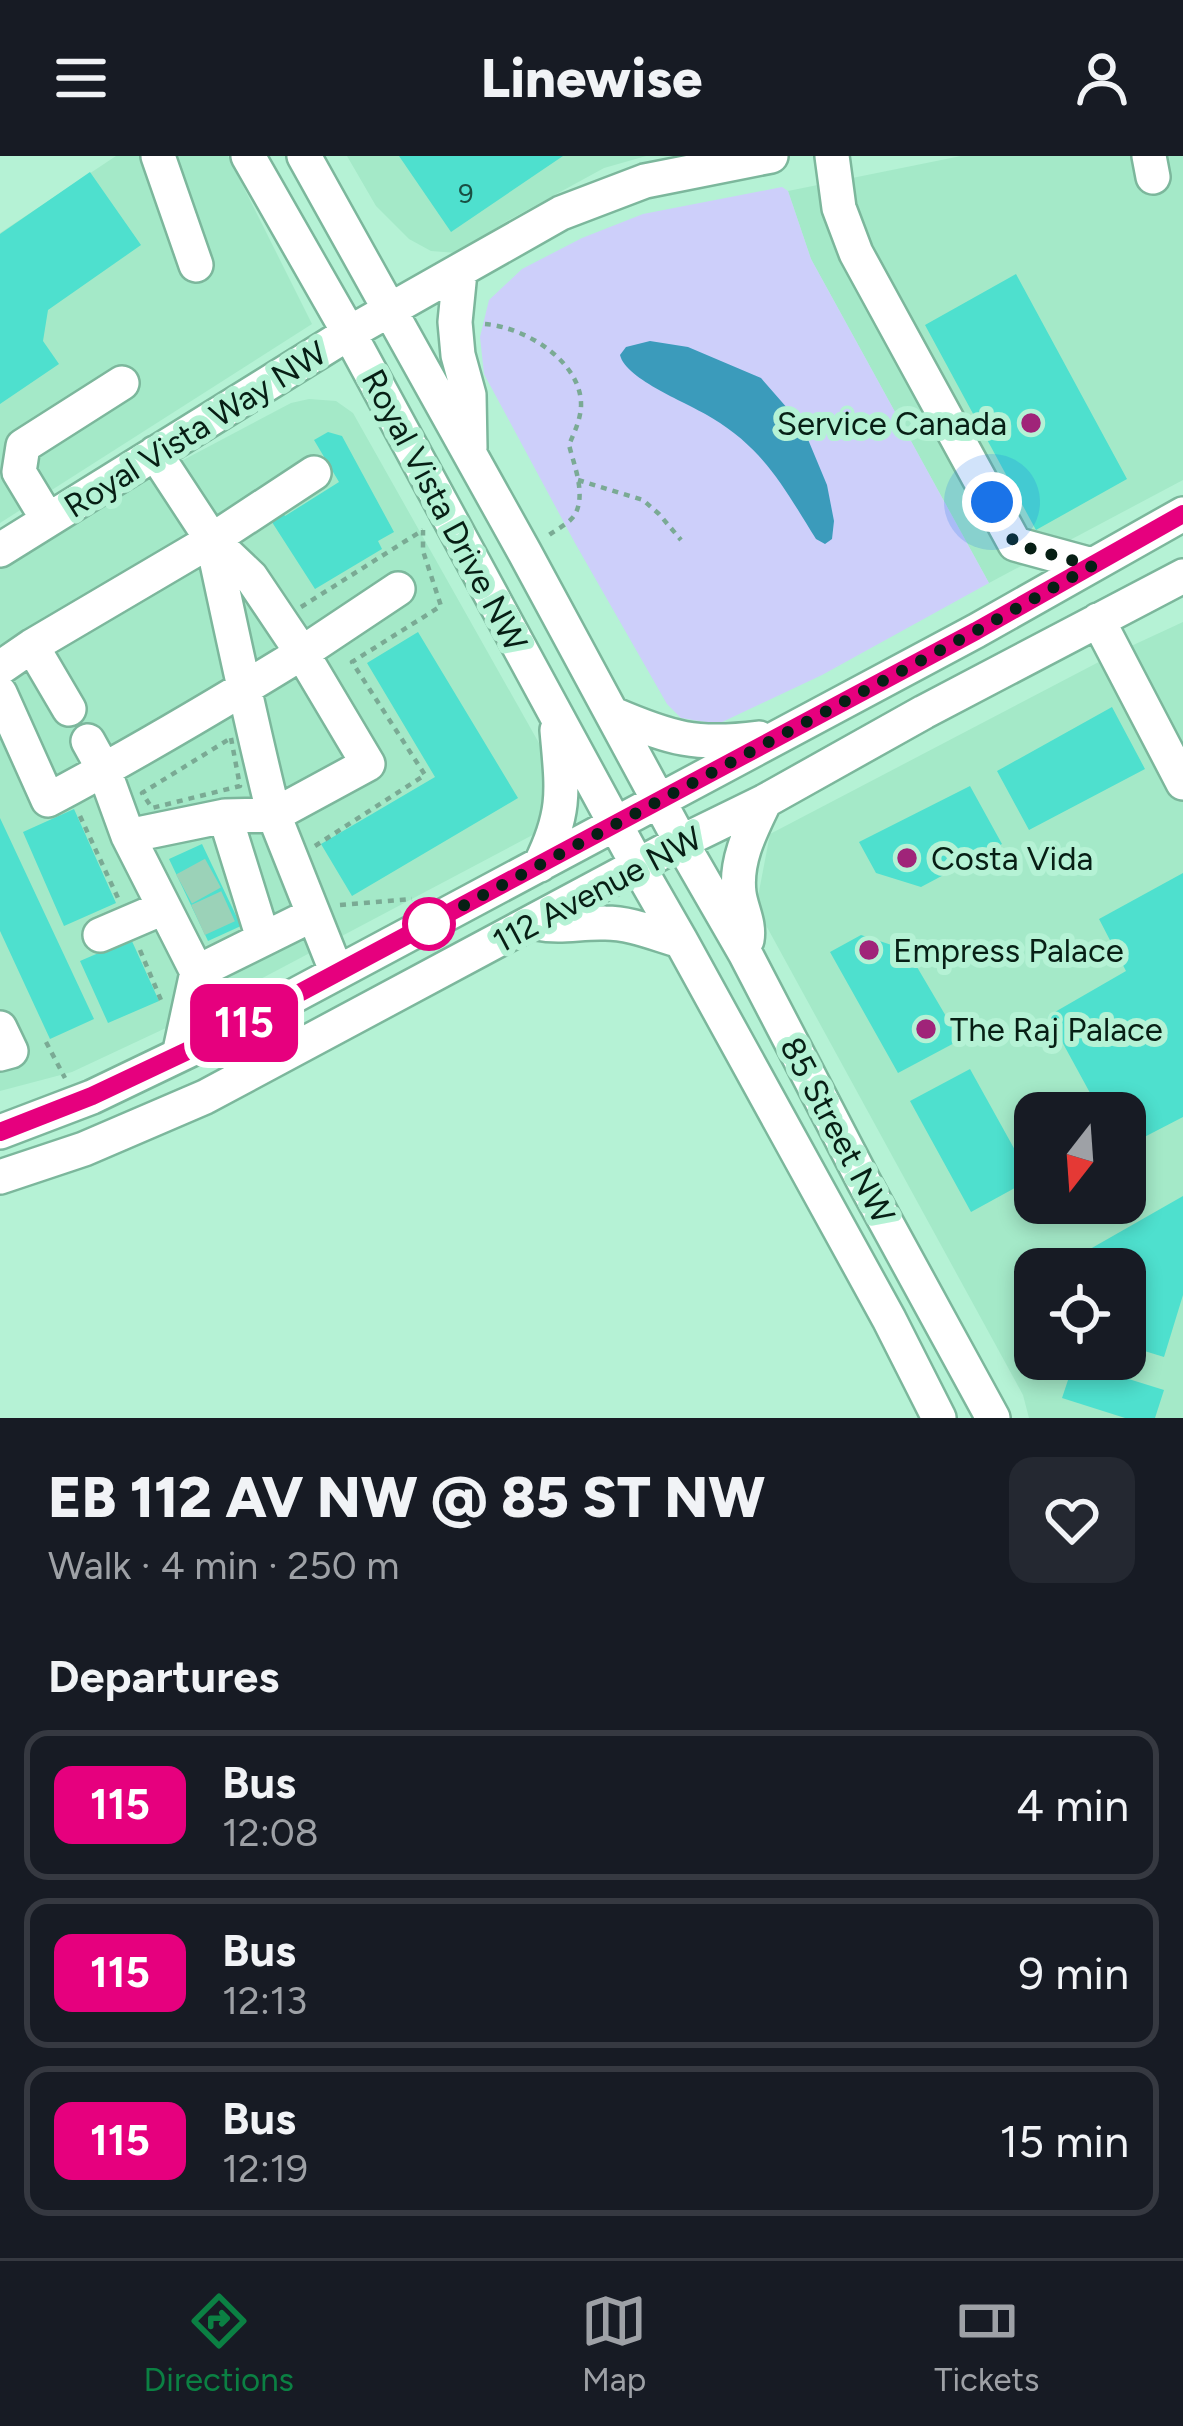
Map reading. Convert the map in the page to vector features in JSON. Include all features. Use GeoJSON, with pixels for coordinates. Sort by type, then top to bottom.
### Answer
{"type":"FeatureCollection","features":[{"type":"Feature","properties":{"kind":"street"},"geometry":{"type":"LineString","coordinates":[[158,156],[196,265]]}},
{"type":"Feature","properties":{"kind":"street","name":"Royal Vista Drive NW"},"geometry":{"type":"LineString","coordinates":[[248,156],[349,332],[638,866]]}},
{"type":"Feature","properties":{"kind":"street","name":"Royal Vista Drive NW"},"geometry":{"type":"LineString","coordinates":[[304,156],[681,842]]}},
{"type":"Feature","properties":{"kind":"street","name":"Royal Vista Way NW"},"geometry":{"type":"LineString","coordinates":[[0,550],[349,332],[561,213],[645,181],[721,160],[771,156]]}},
{"type":"Feature","properties":{"kind":"street"},"geometry":{"type":"LineString","coordinates":[[832,156],[839,208],[856,253],[1015,544],[1092,566]]}},
{"type":"Feature","properties":{"kind":"street"},"geometry":{"type":"LineString","coordinates":[[460,272],[455,322],[469,395],[471,454]]}},
{"type":"Feature","properties":{"kind":"street"},"geometry":{"type":"LineString","coordinates":[[48,520],[19,472],[23,446],[122,382]]}},
{"type":"Feature","properties":{"kind":"street"},"geometry":{"type":"LineString","coordinates":[[128,836],[225,816],[274,815],[368,764],[251,577],[212,541],[154,453]]}},
{"type":"Feature","properties":{"kind":"street"},"geometry":{"type":"LineString","coordinates":[[0,668],[212,541],[314,473]]}},
{"type":"Feature","properties":{"kind":"street","name":"112 Avenue NW"},"geometry":{"type":"LineString","coordinates":[[0,1132],[179,1055],[337,973],[976,631],[1183,514]]}},
{"type":"Feature","properties":{"kind":"street"},"geometry":{"type":"LineString","coordinates":[[212,541],[274,815],[321,911],[337,973]]}},
{"type":"Feature","properties":{"kind":"street","name":"112 Avenue NW"},"geometry":{"type":"LineString","coordinates":[[0,1177],[85,1149],[205,1097],[1183,576]]}},
{"type":"Feature","properties":{"kind":"street"},"geometry":{"type":"LineString","coordinates":[[0,693],[49,800],[96,756],[244,689],[398,589]]}},
{"type":"Feature","properties":{"kind":"street"},"geometry":{"type":"LineString","coordinates":[[1099,620],[1183,783]]}},
{"type":"Feature","properties":{"kind":"street"},"geometry":{"type":"LineString","coordinates":[[32,646],[69,709]]}},
{"type":"Feature","properties":{"kind":"street"},"geometry":{"type":"LineString","coordinates":[[613,714],[699,742],[779,735]]}},
{"type":"Feature","properties":{"kind":"street"},"geometry":{"type":"LineString","coordinates":[[540,865],[561,814],[556,716]]}},
{"type":"Feature","properties":{"kind":"street"},"geometry":{"type":"LineString","coordinates":[[96,756],[128,836],[197,972],[179,1055]]}},
{"type":"Feature","properties":{"kind":"street"},"geometry":{"type":"LineString","coordinates":[[745,953],[749,930],[739,878],[746,842],[765,801]]}},
{"type":"Feature","properties":{"kind":"street"},"geometry":{"type":"LineString","coordinates":[[225,816],[227,867],[262,938]]}},
{"type":"Feature","properties":{"kind":"street","name":"85 Street NW"},"geometry":{"type":"LineString","coordinates":[[681,842],[993,1418]]}},
{"type":"Feature","properties":{"kind":"street","name":"85 Street NW"},"geometry":{"type":"LineString","coordinates":[[638,866],[939,1418]]}},
{"type":"Feature","properties":{"kind":"street"},"geometry":{"type":"LineString","coordinates":[[117,935],[168,908]]}},
{"type":"Feature","properties":{"kind":"street"},"geometry":{"type":"LineString","coordinates":[[197,972],[321,911]]}},
{"type":"Feature","properties":{"kind":"street"},"geometry":{"type":"LineString","coordinates":[[535,923],[561,928],[607,922],[681,941]]}},
{"type":"Feature","properties":{"kind":"street"},"geometry":{"type":"LineString","coordinates":[[0,1028],[11,1051],[0,1054]]}},
{"type":"Feature","properties":{"kind":"path"},"geometry":{"type":"LineString","coordinates":[[455,322],[500,325],[522,334],[564,364],[581,403],[569,445],[578,480],[578,509],[571,520],[525,553]]}},
{"type":"Feature","properties":{"kind":"path"},"geometry":{"type":"LineString","coordinates":[[578,480],[643,500],[681,540]]}},
{"type":"Feature","properties":{"kind":"path"},"geometry":{"type":"LineString","coordinates":[[280,620],[423,530]]}},
{"type":"Feature","properties":{"kind":"path"},"geometry":{"type":"LineString","coordinates":[[230,738],[241,786],[152,808],[142,793],[230,738]]}},
{"type":"Feature","properties":{"kind":"path"},"geometry":{"type":"LineString","coordinates":[[76,807],[120,903],[168,908]]}},
{"type":"Feature","properties":{"kind":"path"},"geometry":{"type":"LineString","coordinates":[[321,911],[418,898]]}},
{"type":"Feature","properties":{"kind":"path"},"geometry":{"type":"LineString","coordinates":[[117,935],[166,1009]]}},
{"type":"Feature","properties":{"kind":"path"},"geometry":{"type":"LineString","coordinates":[[46,1042],[65,1078]]}},
{"type":"Feature","properties":{"kind":"shaded area"},"geometry":{"type":"Polygon","coordinates":[[[116,156],[228,156],[312,324],[0,523],[0,233],[116,156]]]}},
{"type":"Feature","properties":{"kind":"shaded area"},"geometry":{"type":"Polygon","coordinates":[[[347,156],[646,156],[604,168],[457,253],[431,251],[409,239],[376,206],[347,156]]]}},
{"type":"Feature","properties":{"kind":"shaded area"},"geometry":{"type":"Polygon","coordinates":[[[961,156],[1183,156],[1183,480],[989,583],[811,259],[788,191],[961,156]]]}},
{"type":"Feature","properties":{"kind":"shaded area"},"geometry":{"type":"Polygon","coordinates":[[[782,187],[788,191],[811,259],[989,583],[822,675],[718,724],[681,718],[667,704],[484,374],[480,337],[489,300],[522,269],[582,238],[643,214],[782,187]]]}},
{"type":"Feature","properties":{"kind":"shaded area"},"geometry":{"type":"Polygon","coordinates":[[[650,341],[688,347],[761,378],[802,425],[827,485],[834,521],[832,539],[825,544],[816,539],[772,471],[746,443],[625,364],[620,355],[626,347],[650,341]]]}},
{"type":"Feature","properties":{"kind":"shaded area"},"geometry":{"type":"Polygon","coordinates":[[[336,401],[353,413],[544,752],[551,796],[542,830],[183,1020],[72,1072],[0,1091],[0,557],[291,403],[336,401]]]}},
{"type":"Feature","properties":{"kind":"shaded area"},"geometry":{"type":"Polygon","coordinates":[[[1183,622],[1183,1418],[1029,1418],[1015,1380],[1146,1380],[1146,1248],[1014,1248],[1014,1379],[756,907],[770,834],[1183,622]]]}},
{"type":"Feature","properties":{"kind":"building"},"geometry":{"type":"Polygon","coordinates":[[[399,156],[563,156],[451,232],[399,156]]]}},
{"type":"Feature","properties":{"kind":"building"},"geometry":{"type":"Polygon","coordinates":[[[90,172],[141,245],[48,310],[43,341],[59,364],[0,404],[0,234],[90,172]]]}},
{"type":"Feature","properties":{"kind":"building"},"geometry":{"type":"Polygon","coordinates":[[[1016,274],[1127,479],[1036,530],[925,325],[1016,274]]]}},
{"type":"Feature","properties":{"kind":"building"},"geometry":{"type":"Polygon","coordinates":[[[328,432],[342,436],[394,532],[378,541],[382,549],[315,589],[270,519],[282,511],[285,516],[339,482],[314,440],[328,432]]]}},
{"type":"Feature","properties":{"kind":"building"},"geometry":{"type":"Polygon","coordinates":[[[418,632],[518,798],[352,896],[321,844],[435,777],[367,663],[418,632]]]}},
{"type":"Feature","properties":{"kind":"building"},"geometry":{"type":"Polygon","coordinates":[[[1112,707],[1145,769],[1029,830],[997,771],[1112,707]]]}},
{"type":"Feature","properties":{"kind":"building"},"geometry":{"type":"Polygon","coordinates":[[[970,786],[1002,844],[921,887],[876,873],[859,842],[970,786]]]}},
{"type":"Feature","properties":{"kind":"building"},"geometry":{"type":"Polygon","coordinates":[[[74,809],[116,903],[64,926],[23,832],[74,809]]]}},
{"type":"Feature","properties":{"kind":"building"},"geometry":{"type":"Polygon","coordinates":[[[0,818],[94,1019],[50,1039],[0,931],[0,818]]]}},
{"type":"Feature","properties":{"kind":"building"},"geometry":{"type":"Polygon","coordinates":[[[202,844],[241,926],[208,941],[169,859],[202,844]]]}},
{"type":"Feature","properties":{"kind":"building"},"geometry":{"type":"Polygon","coordinates":[[[1183,873],[1183,1117],[1146,1136],[1146,1092],[1090,1092],[1048,1016],[1126,971],[1099,919],[1183,873]]]}},
{"type":"Feature","properties":{"kind":"building"},"geometry":{"type":"Polygon","coordinates":[[[861,935],[907,950],[960,1040],[898,1073],[830,952],[861,935]]]}},
{"type":"Feature","properties":{"kind":"building"},"geometry":{"type":"Polygon","coordinates":[[[131,939],[159,1001],[108,1023],[80,961],[131,939]]]}},
{"type":"Feature","properties":{"kind":"building"},"geometry":{"type":"Polygon","coordinates":[[[970,1069],[1014,1148],[1014,1188],[971,1212],[910,1101],[970,1069]]]}},
{"type":"Feature","properties":{"kind":"building"},"geometry":{"type":"Polygon","coordinates":[[[1183,1196],[1183,1295],[1164,1357],[1146,1351],[1146,1248],[1092,1248],[1134,1224],[1146,1224],[1146,1217],[1183,1196]]]}},
{"type":"Feature","properties":{"kind":"building"},"geometry":{"type":"Polygon","coordinates":[[[1068,1380],[1132,1380],[1164,1390],[1155,1418],[1125,1418],[1062,1398],[1068,1380]]]}},
{"type":"Feature","properties":{"kind":"tunnel"},"geometry":{"type":"LineString","coordinates":[[184,889],[215,872]]}},
{"type":"Feature","properties":{"kind":"tunnel"},"geometry":{"type":"LineString","coordinates":[[198,920],[231,905]]}},
{"type":"Feature","properties":{"kind":"bus line","name":"115"},"geometry":{"type":"LineString","coordinates":[[0,1132],[92,1096],[219,1036],[976,631],[1183,514]]}},
{"type":"Feature","properties":{"kind":"place","name":"Service Canada"},"geometry":{"type":"Point","coordinates":[1031,423]}},
{"type":"Feature","properties":{"kind":"place","name":"Costa Vida"},"geometry":{"type":"Point","coordinates":[907,858]}},
{"type":"Feature","properties":{"kind":"place","name":"Empress Palace"},"geometry":{"type":"Point","coordinates":[869,950]}},
{"type":"Feature","properties":{"kind":"place","name":"The Raj Palace"},"geometry":{"type":"Point","coordinates":[926,1029]}},
{"type":"Feature","properties":{"kind":"route"},"geometry":{"type":"LineString","coordinates":[[429,924],[418,930],[1092,566],[1015,544],[992,502]]}}]}
